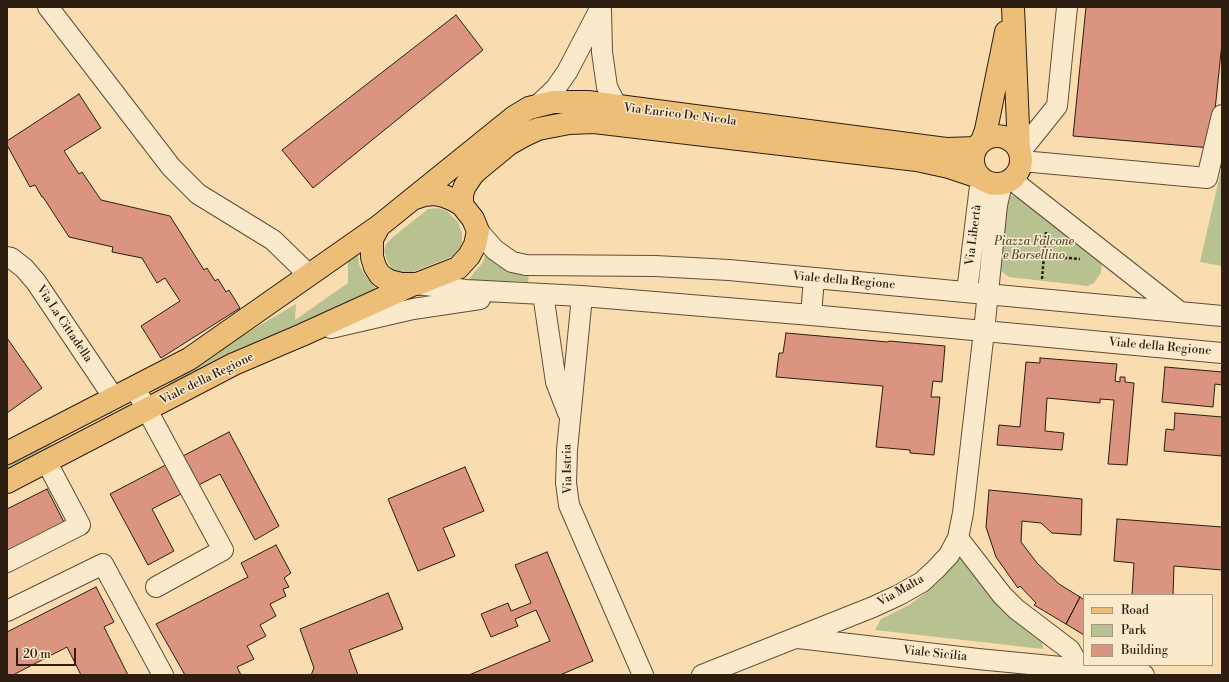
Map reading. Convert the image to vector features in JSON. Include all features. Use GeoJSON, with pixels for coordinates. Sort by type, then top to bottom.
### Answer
{"type":"FeatureCollection","features":[{"type":"Feature","properties":{"kind":"main road"},"geometry":{"type":"LineString","coordinates":[[980,177],[975,170],[973,155],[986,130],[1012,7]]}},
{"type":"Feature","properties":{"kind":"main road"},"geometry":{"type":"LineString","coordinates":[[1012,7],[1015,165]]}},
{"type":"Feature","properties":{"kind":"main road","name":"Via Enrico De Nicola"},"geometry":{"type":"LineString","coordinates":[[415,198],[514,117],[529,108],[553,102],[588,102],[946,149],[979,144],[988,137],[996,136],[1003,136],[1010,139],[1015,144],[1015,165],[994,184],[986,182],[980,177],[917,160],[594,122],[569,123],[538,129],[510,144],[475,172],[471,177],[462,194],[462,206]]}},
{"type":"Feature","properties":{"kind":"main road"},"geometry":{"type":"LineString","coordinates":[[435,194],[444,196],[454,200],[462,206],[473,219],[478,231],[475,245],[469,256],[458,268],[414,285],[401,284],[380,275],[375,267],[372,257],[372,239],[379,226],[415,198],[424,195],[435,194]]}},
{"type":"Feature","properties":{"kind":"main road","name":"Viale della Regione"},"geometry":{"type":"LineString","coordinates":[[7,453],[189,359],[379,226]]}},
{"type":"Feature","properties":{"kind":"main road","name":"Viale della Regione"},"geometry":{"type":"LineString","coordinates":[[7,482],[234,364],[414,285]]}},
{"type":"Feature","properties":{"kind":"street"},"geometry":{"type":"LineString","coordinates":[[48,7],[171,167],[198,194],[273,240],[309,275]]}},
{"type":"Feature","properties":{"kind":"street"},"geometry":{"type":"LineString","coordinates":[[1015,165],[1057,106],[1067,7]]}},
{"type":"Feature","properties":{"kind":"street"},"geometry":{"type":"LineString","coordinates":[[537,106],[555,89],[567,72],[601,8]]}},
{"type":"Feature","properties":{"kind":"street"},"geometry":{"type":"LineString","coordinates":[[601,8],[602,52],[607,86],[617,107]]}},
{"type":"Feature","properties":{"kind":"street"},"geometry":{"type":"LineString","coordinates":[[1015,165],[1208,178],[1222,115]]}},
{"type":"Feature","properties":{"kind":"street"},"geometry":{"type":"LineString","coordinates":[[1015,165],[1049,209],[1180,312]]}},
{"type":"Feature","properties":{"kind":"street","name":"Via Libertà"},"geometry":{"type":"LineString","coordinates":[[984,331],[997,205],[1015,165]]}},
{"type":"Feature","properties":{"kind":"street","name":"Via Libertà"},"geometry":{"type":"LineString","coordinates":[[967,292],[980,177]]}},
{"type":"Feature","properties":{"kind":"street","name":"Viale della Regione"},"geometry":{"type":"LineString","coordinates":[[478,231],[495,250],[512,262],[526,265],[655,266],[729,270],[1222,316]]}},
{"type":"Feature","properties":{"kind":"street","name":"Via La Cittadella"},"geometry":{"type":"LineString","coordinates":[[7,257],[11,258],[24,268],[36,282],[114,398]]}},
{"type":"Feature","properties":{"kind":"street"},"geometry":{"type":"LineString","coordinates":[[811,315],[814,278]]}},
{"type":"Feature","properties":{"kind":"street"},"geometry":{"type":"LineString","coordinates":[[414,285],[466,290],[524,292]]}},
{"type":"Feature","properties":{"kind":"street"},"geometry":{"type":"LineString","coordinates":[[302,335],[413,309],[524,292]]}},
{"type":"Feature","properties":{"kind":"street","name":"Viale della Regione"},"geometry":{"type":"LineString","coordinates":[[524,292],[811,315],[1222,353]]}},
{"type":"Feature","properties":{"kind":"street"},"geometry":{"type":"LineString","coordinates":[[543,294],[556,382],[570,417]]}},
{"type":"Feature","properties":{"kind":"street","name":"Via Istria"},"geometry":{"type":"LineString","coordinates":[[582,296],[567,450],[566,483],[570,505],[643,675]]}},
{"type":"Feature","properties":{"kind":"street","name":"Via Malta"},"geometry":{"type":"LineString","coordinates":[[702,675],[899,595],[922,582],[949,555],[958,538],[963,513],[984,331]]}},
{"type":"Feature","properties":{"kind":"street"},"geometry":{"type":"LineString","coordinates":[[135,388],[223,550],[156,586]]}},
{"type":"Feature","properties":{"kind":"street"},"geometry":{"type":"LineString","coordinates":[[66,423],[78,444]]}},
{"type":"Feature","properties":{"kind":"street"},"geometry":{"type":"LineString","coordinates":[[7,562],[80,525],[46,461]]}},
{"type":"Feature","properties":{"kind":"street"},"geometry":{"type":"LineString","coordinates":[[958,538],[1002,595],[1016,609],[1070,650],[1075,659],[1074,668]]}},
{"type":"Feature","properties":{"kind":"street"},"geometry":{"type":"LineString","coordinates":[[7,611],[103,564],[163,675]]}},
{"type":"Feature","properties":{"kind":"street","name":"Viale Sicilia"},"geometry":{"type":"LineString","coordinates":[[796,638],[978,659],[1144,675]]}},
{"type":"Feature","properties":{"kind":"path"},"geometry":{"type":"LineString","coordinates":[[1040,299],[1049,209]]}},
{"type":"Feature","properties":{"kind":"green space"},"geometry":{"type":"Polygon","coordinates":[[[1222,166],[1222,266],[1200,262],[1222,166]]]}},
{"type":"Feature","properties":{"kind":"green space","name":"Piazza Falcone e Borsellino"},"geometry":{"type":"Polygon","coordinates":[[[1011,195],[1016,197],[1102,261],[1101,273],[1094,283],[1088,286],[1009,277],[1002,272],[1000,267],[1007,197],[1011,195]]]}},
{"type":"Feature","properties":{"kind":"green space"},"geometry":{"type":"Polygon","coordinates":[[[438,208],[447,211],[458,222],[462,233],[460,249],[453,256],[410,273],[400,273],[392,269],[387,261],[384,251],[386,244],[428,209],[438,208]]]}},
{"type":"Feature","properties":{"kind":"green space"},"geometry":{"type":"Polygon","coordinates":[[[486,253],[497,265],[510,272],[529,273],[528,282],[468,280],[483,262],[486,253]]]}},
{"type":"Feature","properties":{"kind":"green space"},"geometry":{"type":"Polygon","coordinates":[[[358,255],[359,264],[364,274],[376,289],[372,293],[275,334],[170,387],[168,379],[296,304],[295,320],[348,283],[348,261],[358,255]]]}},
{"type":"Feature","properties":{"kind":"green space"},"geometry":{"type":"Polygon","coordinates":[[[45,434],[57,455],[7,482],[7,453],[45,434]]]}},
{"type":"Feature","properties":{"kind":"green space"},"geometry":{"type":"Polygon","coordinates":[[[961,556],[1006,614],[1042,638],[1043,649],[875,630],[881,619],[909,605],[940,581],[961,556]]]}},
{"type":"Feature","properties":{"kind":"building"},"geometry":{"type":"Polygon","coordinates":[[[1086,7],[1222,7],[1222,43],[1211,148],[1073,136],[1086,7]]]}},
{"type":"Feature","properties":{"kind":"building"},"geometry":{"type":"Polygon","coordinates":[[[456,15],[483,50],[313,188],[282,150],[456,15]]]}},
{"type":"Feature","properties":{"kind":"building"},"geometry":{"type":"Polygon","coordinates":[[[79,94],[101,128],[64,151],[79,174],[82,172],[101,200],[170,216],[204,270],[207,268],[215,281],[218,279],[226,292],[229,290],[240,308],[161,358],[141,326],[180,301],[165,278],[157,283],[142,258],[112,252],[113,247],[69,237],[35,185],[30,187],[7,145],[7,141],[79,94]]]}},
{"type":"Feature","properties":{"kind":"building"},"geometry":{"type":"Polygon","coordinates":[[[786,333],[945,346],[942,382],[933,381],[931,397],[940,397],[934,455],[910,453],[910,450],[876,447],[883,386],[776,377],[779,353],[783,353],[786,333]]]}},
{"type":"Feature","properties":{"kind":"building"},"geometry":{"type":"Polygon","coordinates":[[[7,338],[42,388],[7,413],[7,338]]]}},
{"type":"Feature","properties":{"kind":"building"},"geometry":{"type":"Polygon","coordinates":[[[1040,358],[1117,364],[1115,381],[1120,382],[1120,377],[1125,377],[1125,382],[1134,383],[1127,465],[1108,464],[1114,400],[1100,399],[1100,403],[1047,398],[1045,431],[1064,433],[1062,450],[997,445],[999,425],[1020,427],[1026,362],[1040,363],[1040,358]]]}},
{"type":"Feature","properties":{"kind":"building"},"geometry":{"type":"Polygon","coordinates":[[[1165,367],[1222,372],[1222,385],[1215,384],[1213,407],[1162,402],[1165,367]]]}},
{"type":"Feature","properties":{"kind":"building"},"geometry":{"type":"Polygon","coordinates":[[[1175,413],[1222,417],[1222,456],[1164,451],[1166,429],[1174,430],[1175,413]]]}},
{"type":"Feature","properties":{"kind":"building"},"geometry":{"type":"Polygon","coordinates":[[[229,432],[279,526],[255,540],[220,474],[152,509],[174,551],[148,565],[110,494],[229,432]]]}},
{"type":"Feature","properties":{"kind":"building"},"geometry":{"type":"Polygon","coordinates":[[[465,467],[484,511],[443,528],[455,556],[418,571],[388,499],[465,467]]]}},
{"type":"Feature","properties":{"kind":"building"},"geometry":{"type":"Polygon","coordinates":[[[47,489],[65,524],[7,554],[7,509],[47,489]]]}},
{"type":"Feature","properties":{"kind":"building"},"geometry":{"type":"Polygon","coordinates":[[[989,490],[1082,499],[1081,535],[1052,533],[1041,523],[1022,521],[1021,542],[1037,563],[1059,584],[1080,597],[1066,624],[1034,605],[1036,603],[1020,586],[1018,588],[996,557],[986,527],[989,490]]]}},
{"type":"Feature","properties":{"kind":"building"},"geometry":{"type":"Polygon","coordinates":[[[1117,519],[1222,527],[1222,570],[1174,566],[1173,594],[1132,594],[1134,563],[1114,561],[1117,519]]]}},
{"type":"Feature","properties":{"kind":"building"},"geometry":{"type":"Polygon","coordinates":[[[276,545],[291,573],[284,578],[289,587],[283,589],[286,596],[270,604],[276,616],[260,625],[266,636],[247,646],[254,659],[237,667],[241,675],[185,675],[156,624],[248,577],[241,563],[276,545]]]}},
{"type":"Feature","properties":{"kind":"building"},"geometry":{"type":"Polygon","coordinates":[[[547,552],[593,661],[560,675],[469,675],[550,641],[536,610],[515,619],[518,626],[491,637],[481,614],[508,603],[511,611],[531,603],[515,565],[547,552]]]}},
{"type":"Feature","properties":{"kind":"building"},"geometry":{"type":"Polygon","coordinates":[[[96,587],[114,622],[104,627],[128,675],[81,675],[67,647],[13,675],[7,675],[7,632],[96,587]]]}},
{"type":"Feature","properties":{"kind":"building"},"geometry":{"type":"Polygon","coordinates":[[[388,593],[403,629],[349,650],[358,675],[311,675],[314,668],[300,629],[388,593]]]}},
{"type":"Feature","properties":{"kind":"building"},"geometry":{"type":"Polygon","coordinates":[[[1080,597],[1083,599],[1083,634],[1066,624],[1080,597]]]}}]}
